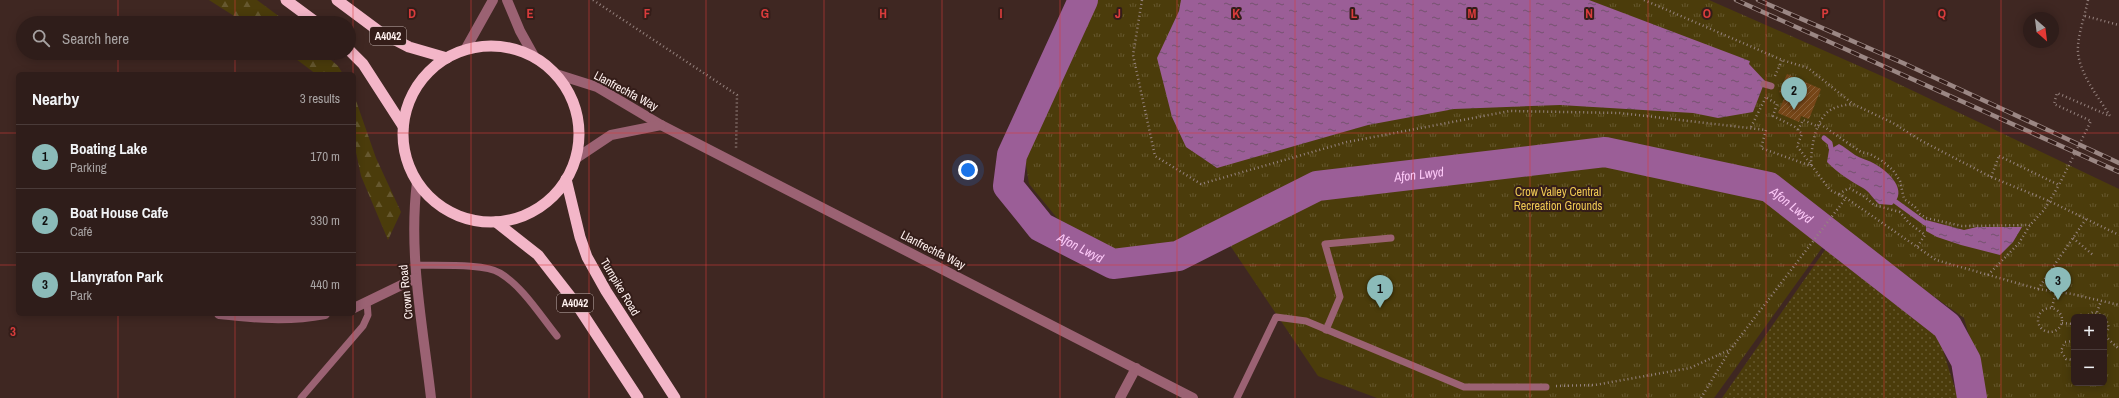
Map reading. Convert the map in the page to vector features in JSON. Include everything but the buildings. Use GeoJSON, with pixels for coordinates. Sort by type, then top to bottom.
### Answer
{"type":"FeatureCollection","features":[{"type":"Feature","properties":{"kind":"highway"},"geometry":{"type":"LineString","coordinates":[[286,0],[308,16]]}},
{"type":"Feature","properties":{"kind":"highway","name":"A4042"},"geometry":{"type":"LineString","coordinates":[[337,0],[380,32],[409,47],[446,58]]}},
{"type":"Feature","properties":{"kind":"highway"},"geometry":{"type":"LineString","coordinates":[[482,46],[501,46],[519,50],[535,58],[556,74],[569,94],[578,123],[579,141],[575,159],[566,179],[553,196],[536,209],[517,218],[496,222],[473,220],[451,213],[432,200],[417,182],[408,165],[403,146],[403,126],[407,106],[416,87],[430,70],[446,58],[465,50],[482,46]]}},
{"type":"Feature","properties":{"kind":"highway"},"geometry":{"type":"LineString","coordinates":[[356,58],[366,69],[403,126]]}},
{"type":"Feature","properties":{"kind":"highway","name":"Turnpike Road"},"geometry":{"type":"LineString","coordinates":[[566,179],[580,237],[588,257],[606,291],[675,398]]}},
{"type":"Feature","properties":{"kind":"highway","name":"A4042"},"geometry":{"type":"LineString","coordinates":[[496,222],[538,255],[577,305],[638,398]]}},
{"type":"Feature","properties":{"kind":"street"},"geometry":{"type":"LineString","coordinates":[[465,50],[493,0]]}},
{"type":"Feature","properties":{"kind":"street"},"geometry":{"type":"LineString","coordinates":[[507,0],[520,31],[535,58]]}},
{"type":"Feature","properties":{"kind":"street","name":"Llanfrechfa Way"},"geometry":{"type":"LineString","coordinates":[[556,74],[597,87],[661,125],[1193,398]]}},
{"type":"Feature","properties":{"kind":"street","name":"Llanfrechfa Way"},"geometry":{"type":"LineString","coordinates":[[575,159],[611,135],[661,125]]}},
{"type":"Feature","properties":{"kind":"street","name":"Crown Road"},"geometry":{"type":"LineString","coordinates":[[417,182],[414,204],[415,265],[431,398]]}},
{"type":"Feature","properties":{"kind":"street"},"geometry":{"type":"LineString","coordinates":[[356,307],[416,278]]}},
{"type":"Feature","properties":{"kind":"street"},"geometry":{"type":"LineString","coordinates":[[238,316],[264,319],[305,318],[315,316]]}},
{"type":"Feature","properties":{"kind":"street"},"geometry":{"type":"LineString","coordinates":[[1120,398],[1136,368]]}},
{"type":"Feature","properties":{"kind":"lane"},"geometry":{"type":"LineString","coordinates":[[1326,330],[1340,297],[1325,244],[1391,238]]}},
{"type":"Feature","properties":{"kind":"lane"},"geometry":{"type":"LineString","coordinates":[[415,265],[481,267],[499,272],[522,292],[557,336]]}},
{"type":"Feature","properties":{"kind":"lane"},"geometry":{"type":"LineString","coordinates":[[301,398],[363,326],[368,315],[367,302]]}},
{"type":"Feature","properties":{"kind":"lane"},"geometry":{"type":"LineString","coordinates":[[1236,398],[1276,317],[1306,321],[1464,387],[1546,387]]}},
{"type":"Feature","properties":{"kind":"path"},"geometry":{"type":"LineString","coordinates":[[593,0],[737,95],[736,163]]}},
{"type":"Feature","properties":{"kind":"path"},"geometry":{"type":"LineString","coordinates":[[1142,0],[1133,55],[1155,156],[1202,184],[1347,142],[1510,111],[1620,113],[1766,130],[1761,148],[1811,166]]}},
{"type":"Feature","properties":{"kind":"path"},"geometry":{"type":"LineString","coordinates":[[1644,0],[1782,60],[1808,68],[1853,104],[1893,123],[1920,140],[1991,177],[2049,201],[2119,235]]}},
{"type":"Feature","properties":{"kind":"path"},"geometry":{"type":"LineString","coordinates":[[1988,275],[2020,243],[2030,225],[2060,185],[2091,120],[2054,104],[2058,93],[2110,116],[2086,76],[2080,58],[2078,46],[2088,0]]}},
{"type":"Feature","properties":{"kind":"path"},"geometry":{"type":"LineString","coordinates":[[2084,16],[2119,25]]}},
{"type":"Feature","properties":{"kind":"path"},"geometry":{"type":"LineString","coordinates":[[1766,98],[1777,104],[1773,116],[1795,126],[1802,134],[1798,146],[1811,166],[1830,190],[1846,198],[1936,260],[2038,289],[2102,301],[2119,306]]}},
{"type":"Feature","properties":{"kind":"path"},"geometry":{"type":"LineString","coordinates":[[1811,166],[1813,142],[1823,116],[1831,110],[1853,104]]}},
{"type":"Feature","properties":{"kind":"path"},"geometry":{"type":"LineString","coordinates":[[1798,130],[1803,120],[1819,126],[1861,152],[1870,154],[1882,161],[1893,170],[1900,181],[1904,198],[1915,207],[1920,214],[1962,226],[2030,225]]}},
{"type":"Feature","properties":{"kind":"path"},"geometry":{"type":"LineString","coordinates":[[1991,177],[1999,156],[2060,185]]}},
{"type":"Feature","properties":{"kind":"path"},"geometry":{"type":"LineString","coordinates":[[1839,194],[1849,188],[1865,197],[1874,205],[1900,212],[1909,223],[1925,235],[1917,247]]}},
{"type":"Feature","properties":{"kind":"path"},"geometry":{"type":"LineString","coordinates":[[1701,398],[1730,350],[1846,198]]}},
{"type":"Feature","properties":{"kind":"path"},"geometry":{"type":"LineString","coordinates":[[2038,289],[2086,220]]}},
{"type":"Feature","properties":{"kind":"path"},"geometry":{"type":"LineString","coordinates":[[2073,238],[2093,255]]}},
{"type":"Feature","properties":{"kind":"path"},"geometry":{"type":"LineString","coordinates":[[2052,307],[2056,292]]}},
{"type":"Feature","properties":{"kind":"path"},"geometry":{"type":"LineString","coordinates":[[2097,312],[2102,301]]}},
{"type":"Feature","properties":{"kind":"path"},"geometry":{"type":"LineString","coordinates":[[2052,307],[2059,311],[2062,323]]}},
{"type":"Feature","properties":{"kind":"path"},"geometry":{"type":"LineString","coordinates":[[2052,307],[2040,312],[2037,319],[2040,327],[2046,332],[2054,332],[2062,323]]}},
{"type":"Feature","properties":{"kind":"path"},"geometry":{"type":"LineString","coordinates":[[2088,314],[2097,312],[2100,314]]}},
{"type":"Feature","properties":{"kind":"path"},"geometry":{"type":"LineString","coordinates":[[2107,319],[2109,328],[2107,331]]}},
{"type":"Feature","properties":{"kind":"path"},"geometry":{"type":"LineString","coordinates":[[2062,323],[2071,324]]}},
{"type":"Feature","properties":{"kind":"path"},"geometry":{"type":"LineString","coordinates":[[2107,339],[2119,349]]}},
{"type":"Feature","properties":{"kind":"path"},"geometry":{"type":"LineString","coordinates":[[2071,341],[2065,342],[2061,351],[2066,359],[2071,360]]}},
{"type":"Feature","properties":{"kind":"path"},"geometry":{"type":"LineString","coordinates":[[1546,387],[1595,385],[1690,368],[1730,350]]}},
{"type":"Feature","properties":{"kind":"green space"},"geometry":{"type":"Polygon","coordinates":[[[209,0],[257,0],[279,16],[234,16],[209,0]]]}},
{"type":"Feature","properties":{"kind":"green space","name":"Crow Valley Central Recreation Grounds"},"geometry":{"type":"Polygon","coordinates":[[[1093,0],[1709,0],[1884,77],[2119,189],[2119,398],[1987,398],[1964,318],[1837,227],[1714,398],[1377,398],[1318,376],[1219,229],[1172,252],[1117,258],[1062,224],[1029,184],[1024,151],[1092,12],[1093,0]]]}},
{"type":"Feature","properties":{"kind":"green space"},"geometry":{"type":"Polygon","coordinates":[[[297,60],[331,60],[342,72],[313,72],[297,60]]]}},
{"type":"Feature","properties":{"kind":"green space"},"geometry":{"type":"Polygon","coordinates":[[[356,101],[376,158],[401,212],[388,240],[361,176],[356,152],[356,101]]]}},
{"type":"Feature","properties":{"kind":"green space"},"geometry":{"type":"Polygon","coordinates":[[[1827,247],[1939,338],[1958,398],[1722,398],[1827,247]]]}},
{"type":"Feature","properties":{"kind":"water"},"geometry":{"type":"Polygon","coordinates":[[[1181,0],[1589,0],[1750,61],[1749,64],[1765,81],[1753,112],[1718,118],[1693,113],[1560,105],[1454,109],[1368,125],[1217,168],[1186,147],[1172,117],[1157,58],[1179,11],[1181,0]]]}},
{"type":"Feature","properties":{"kind":"water"},"geometry":{"type":"Polygon","coordinates":[[[1839,144],[1857,156],[1880,167],[1891,177],[1898,188],[1897,200],[1892,205],[1879,204],[1865,189],[1853,183],[1827,162],[1829,150],[1839,144]]]}},
{"type":"Feature","properties":{"kind":"water"},"geometry":{"type":"Polygon","coordinates":[[[1926,220],[1964,230],[1977,227],[2022,227],[2013,242],[2000,255],[1937,237],[1926,231],[1926,220]]]}},
{"type":"Feature","properties":{"kind":"waterway","name":"Afon Lwyd"},"geometry":{"type":"LineString","coordinates":[[1083,0],[1012,155],[1008,186],[1041,227],[1113,264],[1178,256],[1317,186],[1605,152],[1769,187],[1947,326],[1966,361],[1972,398]]}},
{"type":"Feature","properties":{"kind":"waterway"},"geometry":{"type":"LineString","coordinates":[[1824,138],[1830,143],[1831,148]]}},
{"type":"Feature","properties":{"kind":"waterway"},"geometry":{"type":"LineString","coordinates":[[1896,202],[1925,223]]}},
{"type":"Feature","properties":{"kind":"railway"},"geometry":{"type":"LineString","coordinates":[[1736,0],[2119,172]]}},
{"type":"Feature","properties":{"kind":"railway"},"geometry":{"type":"LineString","coordinates":[[1758,0],[1903,63],[2119,163]]}},
{"type":"Feature","properties":{"kind":"place","name":"Boat House Cafe"},"geometry":{"type":"Point","coordinates":[1794,110]}},
{"type":"Feature","properties":{"kind":"place","name":"Llanyrafon Park"},"geometry":{"type":"Point","coordinates":[2058,300]}},
{"type":"Feature","properties":{"kind":"place","name":"Boating Lake"},"geometry":{"type":"Point","coordinates":[1380,308]}}]}
